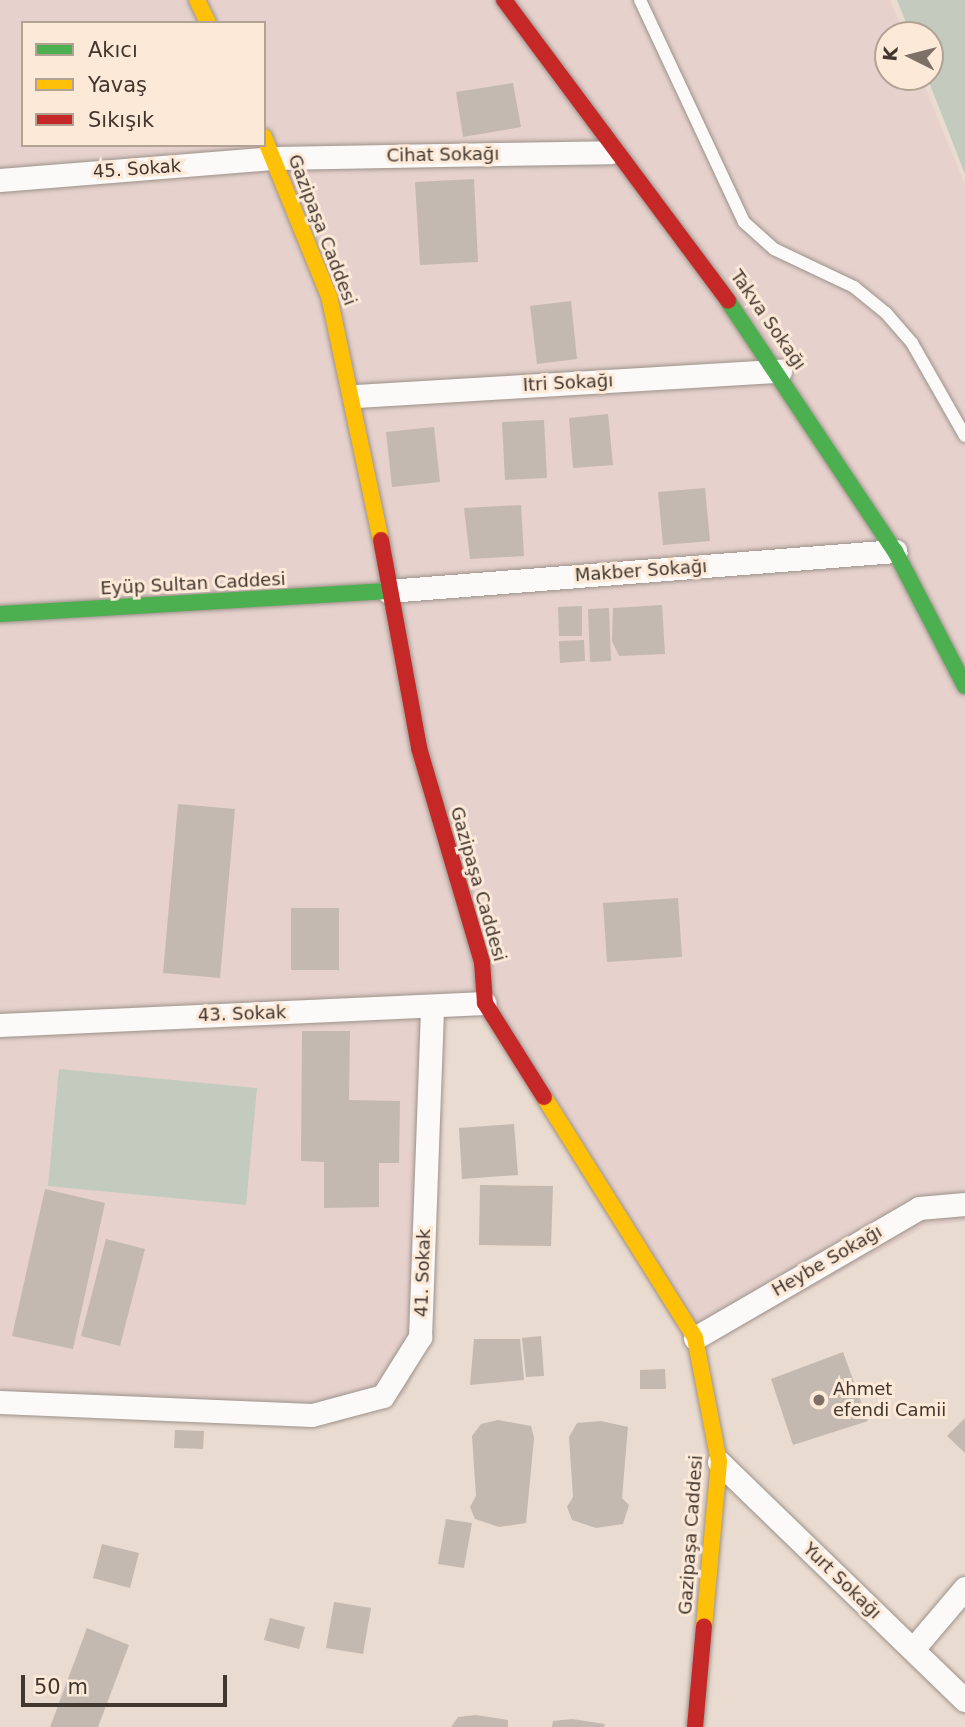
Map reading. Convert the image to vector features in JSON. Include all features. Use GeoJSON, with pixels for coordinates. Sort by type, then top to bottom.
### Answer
{"type":"FeatureCollection","features":[{"type":"Feature","properties":{"kind":"street"},"geometry":{"type":"LineString","coordinates":[[197,0],[207,21]]}},
{"type":"Feature","properties":{"kind":"street","name":"Takva Sokağı"},"geometry":{"type":"LineString","coordinates":[[504,0],[611,152],[701,256],[780,371],[895,551],[965,686]]}},
{"type":"Feature","properties":{"kind":"street","name":"Gazipaşa Caddesi"},"geometry":{"type":"LineString","coordinates":[[266,142],[275,158],[329,296],[355,396],[388,591],[419,748],[482,962],[485,1003],[695,1338],[719,1462],[695,1727]]}},
{"type":"Feature","properties":{"kind":"street","name":"Cihat Sokağı"},"geometry":{"type":"LineString","coordinates":[[275,158],[611,152]]}},
{"type":"Feature","properties":{"kind":"street","name":"45. Sokak"},"geometry":{"type":"LineString","coordinates":[[0,180],[275,158]]}},
{"type":"Feature","properties":{"kind":"street","name":"Itri Sokağı"},"geometry":{"type":"LineString","coordinates":[[355,396],[780,371]]}},
{"type":"Feature","properties":{"kind":"street","name":"Makber Sokağı"},"geometry":{"type":"LineString","coordinates":[[388,591],[895,551]]}},
{"type":"Feature","properties":{"kind":"street","name":"Eyüp Sultan Caddesi"},"geometry":{"type":"LineString","coordinates":[[0,614],[388,591]]}},
{"type":"Feature","properties":{"kind":"street","name":"43. Sokak"},"geometry":{"type":"LineString","coordinates":[[0,1025],[485,1003]]}},
{"type":"Feature","properties":{"kind":"street","name":"41. Sokak"},"geometry":{"type":"LineString","coordinates":[[0,1402],[312,1415],[383,1396],[421,1337],[432,1006]]}},
{"type":"Feature","properties":{"kind":"street","name":"Heybe Sokağı"},"geometry":{"type":"LineString","coordinates":[[695,1338],[919,1208],[965,1204]]}},
{"type":"Feature","properties":{"kind":"street","name":"Yurt Sokağı"},"geometry":{"type":"LineString","coordinates":[[719,1462],[965,1700]]}},
{"type":"Feature","properties":{"kind":"street"},"geometry":{"type":"LineString","coordinates":[[913,1649],[965,1588]]}},
{"type":"Feature","properties":{"kind":"lane"},"geometry":{"type":"LineString","coordinates":[[640,0],[744,222],[774,249],[853,287],[886,313],[912,343],[965,436]]}},
{"type":"Feature","properties":{"kind":"shaded area"},"geometry":{"type":"Polygon","coordinates":[[[0,0],[890,0],[898,21],[874,21],[874,91],[927,91],[965,185],[965,1221],[926,1226],[693,1353],[483,1016],[439,1019],[431,1333],[406,1394],[336,1424],[0,1410],[0,0]]]}},
{"type":"Feature","properties":{"kind":"shaded area"},"geometry":{"type":"Polygon","coordinates":[[[897,0],[965,0],[965,174],[932,91],[944,91],[944,21],[905,21],[897,0]]]}},
{"type":"Feature","properties":{"kind":"shaded area"},"geometry":{"type":"Polygon","coordinates":[[[59,1069],[257,1088],[246,1205],[48,1186],[59,1069]]]}},
{"type":"Feature","properties":{"kind":"building"},"geometry":{"type":"Polygon","coordinates":[[[513,83],[521,127],[463,137],[456,92],[513,83]]]}},
{"type":"Feature","properties":{"kind":"building"},"geometry":{"type":"Polygon","coordinates":[[[474,179],[478,262],[420,265],[415,182],[474,179]]]}},
{"type":"Feature","properties":{"kind":"building"},"geometry":{"type":"Polygon","coordinates":[[[571,301],[577,359],[537,364],[530,306],[571,301]]]}},
{"type":"Feature","properties":{"kind":"building"},"geometry":{"type":"Polygon","coordinates":[[[608,414],[613,465],[573,468],[569,418],[608,414]]]}},
{"type":"Feature","properties":{"kind":"building"},"geometry":{"type":"Polygon","coordinates":[[[544,420],[547,478],[505,480],[502,422],[544,420]]]}},
{"type":"Feature","properties":{"kind":"building"},"geometry":{"type":"Polygon","coordinates":[[[434,427],[440,482],[392,487],[386,432],[434,427]]]}},
{"type":"Feature","properties":{"kind":"building"},"geometry":{"type":"Polygon","coordinates":[[[705,488],[710,541],[663,545],[658,492],[705,488]]]}},
{"type":"Feature","properties":{"kind":"building"},"geometry":{"type":"Polygon","coordinates":[[[521,505],[524,556],[470,559],[464,508],[521,505]]]}},
{"type":"Feature","properties":{"kind":"building"},"geometry":{"type":"Polygon","coordinates":[[[662,605],[665,654],[619,656],[612,641],[613,608],[662,605]]]}},
{"type":"Feature","properties":{"kind":"building"},"geometry":{"type":"Polygon","coordinates":[[[582,606],[582,636],[559,636],[558,607],[582,606]]]}},
{"type":"Feature","properties":{"kind":"building"},"geometry":{"type":"Polygon","coordinates":[[[609,608],[611,661],[590,662],[588,609],[609,608]]]}},
{"type":"Feature","properties":{"kind":"building"},"geometry":{"type":"Polygon","coordinates":[[[584,640],[585,661],[560,663],[559,641],[584,640]]]}},
{"type":"Feature","properties":{"kind":"building"},"geometry":{"type":"Polygon","coordinates":[[[178,804],[235,809],[220,978],[163,973],[178,804]]]}},
{"type":"Feature","properties":{"kind":"building"},"geometry":{"type":"Polygon","coordinates":[[[678,898],[682,957],[607,962],[603,903],[678,898]]]}},
{"type":"Feature","properties":{"kind":"building"},"geometry":{"type":"Polygon","coordinates":[[[291,908],[339,908],[339,970],[291,970],[291,908]]]}},
{"type":"Feature","properties":{"kind":"building"},"geometry":{"type":"Polygon","coordinates":[[[302,1031],[350,1031],[349,1100],[400,1101],[399,1163],[379,1163],[379,1207],[324,1208],[324,1162],[301,1161],[302,1031]]]}},
{"type":"Feature","properties":{"kind":"building"},"geometry":{"type":"Polygon","coordinates":[[[514,1124],[518,1175],[462,1179],[459,1128],[514,1124]]]}},
{"type":"Feature","properties":{"kind":"building"},"geometry":{"type":"Polygon","coordinates":[[[480,1185],[553,1186],[551,1246],[479,1245],[480,1185]]]}},
{"type":"Feature","properties":{"kind":"building"},"geometry":{"type":"Polygon","coordinates":[[[45,1189],[105,1203],[73,1349],[12,1336],[45,1189]]]}},
{"type":"Feature","properties":{"kind":"building"},"geometry":{"type":"Polygon","coordinates":[[[106,1239],[145,1249],[120,1346],[81,1336],[106,1239]]]}},
{"type":"Feature","properties":{"kind":"building"},"geometry":{"type":"Polygon","coordinates":[[[541,1336],[544,1376],[526,1377],[522,1338],[541,1336]]]}},
{"type":"Feature","properties":{"kind":"building"},"geometry":{"type":"Polygon","coordinates":[[[474,1339],[520,1339],[524,1380],[470,1385],[474,1339]]]}},
{"type":"Feature","properties":{"kind":"building","name":"Ahmet efendi Camii"},"geometry":{"type":"Polygon","coordinates":[[[843,1352],[868,1421],[793,1445],[771,1379],[843,1352]]]}},
{"type":"Feature","properties":{"kind":"building"},"geometry":{"type":"Polygon","coordinates":[[[665,1369],[666,1389],[640,1389],[640,1370],[665,1369]]]}},
{"type":"Feature","properties":{"kind":"building"},"geometry":{"type":"Polygon","coordinates":[[[965,1418],[965,1453],[947,1436],[965,1418]]]}},
{"type":"Feature","properties":{"kind":"building"},"geometry":{"type":"Polygon","coordinates":[[[498,1420],[531,1426],[534,1438],[526,1523],[499,1527],[475,1519],[470,1507],[476,1496],[472,1436],[481,1424],[498,1420]]]}},
{"type":"Feature","properties":{"kind":"building"},"geometry":{"type":"Polygon","coordinates":[[[601,1421],[628,1427],[622,1498],[629,1505],[623,1524],[596,1528],[572,1520],[567,1507],[573,1497],[569,1437],[577,1423],[601,1421]]]}},
{"type":"Feature","properties":{"kind":"building"},"geometry":{"type":"Polygon","coordinates":[[[175,1430],[204,1431],[203,1449],[174,1448],[175,1430]]]}},
{"type":"Feature","properties":{"kind":"building"},"geometry":{"type":"Polygon","coordinates":[[[446,1519],[472,1523],[464,1568],[438,1564],[446,1519]]]}},
{"type":"Feature","properties":{"kind":"building"},"geometry":{"type":"Polygon","coordinates":[[[102,1544],[139,1553],[130,1588],[93,1578],[102,1544]]]}},
{"type":"Feature","properties":{"kind":"building"},"geometry":{"type":"Polygon","coordinates":[[[334,1602],[371,1608],[363,1654],[326,1648],[334,1602]]]}},
{"type":"Feature","properties":{"kind":"building"},"geometry":{"type":"Polygon","coordinates":[[[270,1618],[305,1627],[299,1649],[264,1640],[270,1618]]]}},
{"type":"Feature","properties":{"kind":"building"},"geometry":{"type":"Polygon","coordinates":[[[87,1628],[129,1645],[98,1727],[50,1727],[87,1628]]]}},
{"type":"Feature","properties":{"kind":"building"},"geometry":{"type":"Polygon","coordinates":[[[476,1715],[508,1720],[508,1727],[451,1727],[458,1717],[476,1715]]]}},
{"type":"Feature","properties":{"kind":"building"},"geometry":{"type":"Polygon","coordinates":[[[572,1719],[605,1724],[604,1727],[552,1727],[553,1721],[572,1719]]]}},
{"type":"Feature","properties":{"kind":"traffic: fast"},"geometry":{"type":"LineString","coordinates":[[728,301],[895,551],[965,686]]}},
{"type":"Feature","properties":{"kind":"traffic: fast"},"geometry":{"type":"LineString","coordinates":[[0,614],[388,591]]}},
{"type":"Feature","properties":{"kind":"traffic: slow"},"geometry":{"type":"LineString","coordinates":[[197,0],[207,21]]}},
{"type":"Feature","properties":{"kind":"traffic: slow"},"geometry":{"type":"LineString","coordinates":[[266,142],[329,296],[381,540]]}},
{"type":"Feature","properties":{"kind":"traffic: slow"},"geometry":{"type":"LineString","coordinates":[[544,1097],[695,1338],[719,1462],[704,1626]]}},
{"type":"Feature","properties":{"kind":"traffic: jam"},"geometry":{"type":"LineString","coordinates":[[504,0],[728,301]]}},
{"type":"Feature","properties":{"kind":"traffic: jam"},"geometry":{"type":"LineString","coordinates":[[381,540],[419,748],[482,962],[485,1003],[544,1097]]}},
{"type":"Feature","properties":{"kind":"traffic: jam"},"geometry":{"type":"LineString","coordinates":[[695,1727],[704,1626]]}},
{"type":"Feature","properties":{"kind":"place","name":"Ahmet efendi Camii"},"geometry":{"type":"Point","coordinates":[819,1400]}}]}
